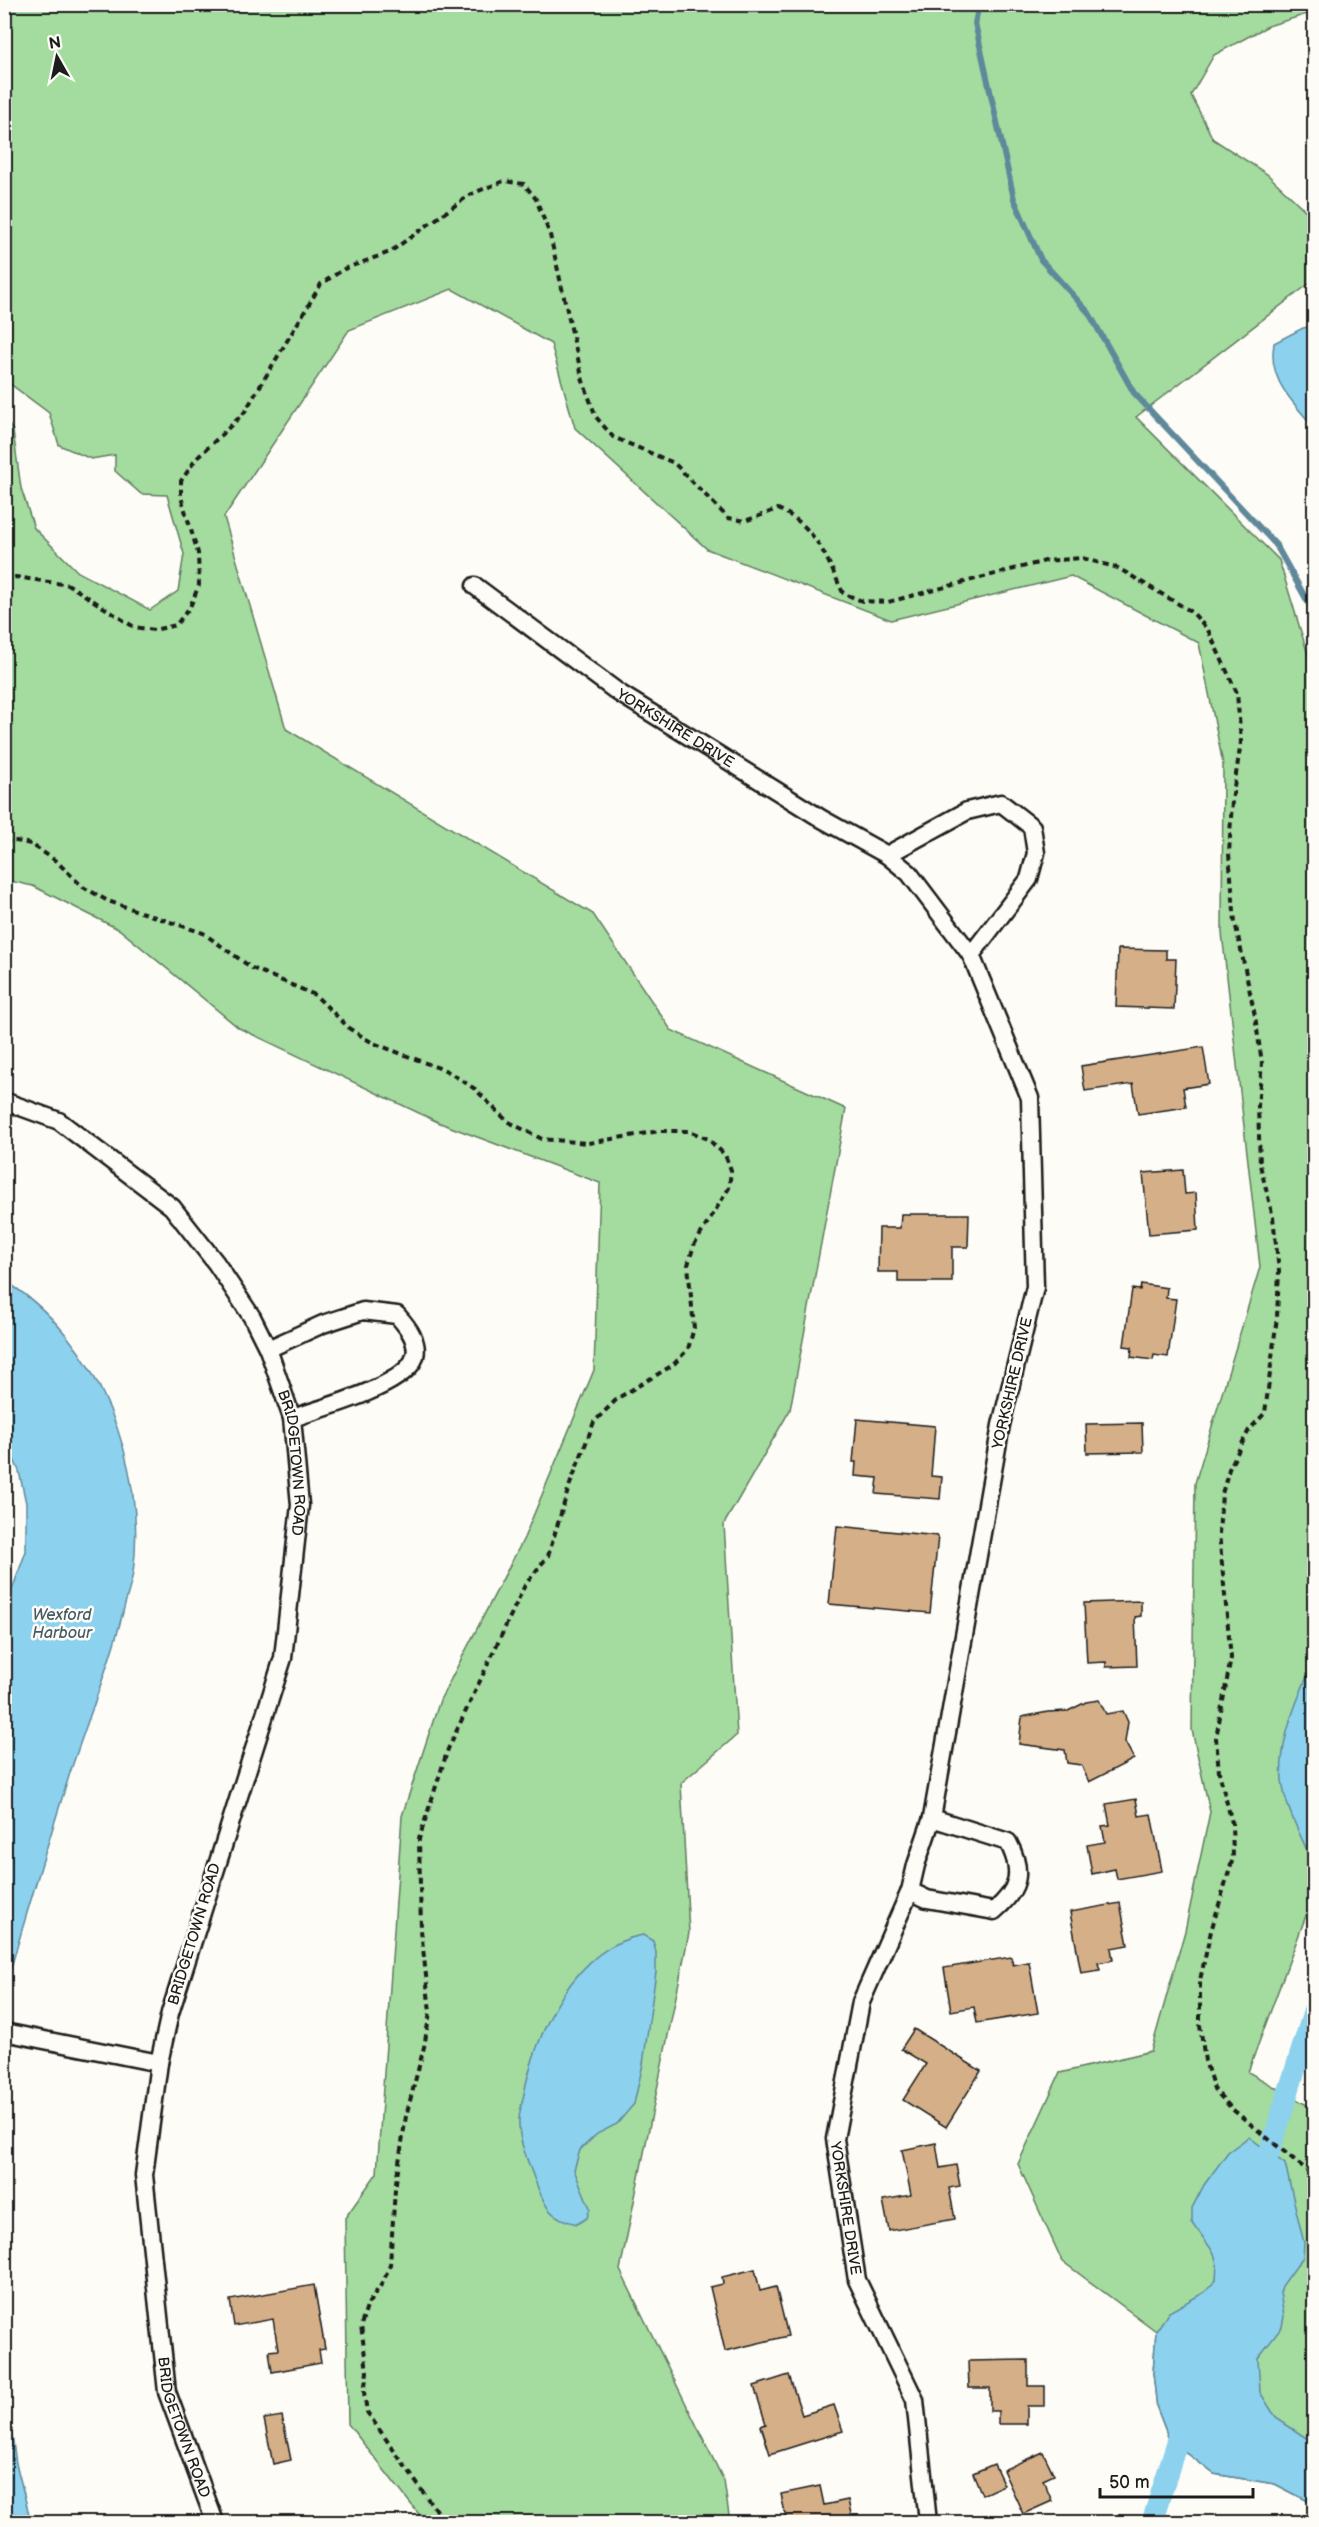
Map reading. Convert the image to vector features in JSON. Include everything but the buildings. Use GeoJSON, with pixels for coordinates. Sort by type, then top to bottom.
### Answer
{"type":"FeatureCollection","features":[{"type":"Feature","properties":{"kind":"street","name":"YORKSHIRE DRIVE"},"geometry":{"type":"LineString","coordinates":[[475,586],[619,693],[822,819],[887,855],[909,873],[971,954],[1030,1098],[1035,1287],[1000,1425],[932,1818],[910,1891],[861,2002],[835,2139],[857,2280],[915,2400],[928,2523]]}},
{"type":"Feature","properties":{"kind":"street"},"geometry":{"type":"LineString","coordinates":[[887,855],[967,811],[1001,803],[1032,827],[1036,853],[1029,879],[971,954]]}},
{"type":"Feature","properties":{"kind":"street","name":"BRIDGETOWN ROAD"},"geometry":{"type":"LineString","coordinates":[[4,1101],[59,1121],[172,1207],[216,1263],[252,1317],[268,1348],[292,1418],[300,1506],[283,1658],[201,1908],[170,2013],[159,2063],[144,2175],[167,2392],[215,2523]]}},
{"type":"Feature","properties":{"kind":"street"},"geometry":{"type":"LineString","coordinates":[[268,1348],[323,1324],[363,1311],[381,1311],[397,1315],[407,1325],[413,1338],[416,1352],[413,1361],[402,1374],[383,1386],[292,1418]]}},
{"type":"Feature","properties":{"kind":"street"},"geometry":{"type":"LineString","coordinates":[[910,1891],[927,1899],[994,1911],[1011,1897],[1019,1873],[1016,1857],[1008,1842],[932,1818]]}},
{"type":"Feature","properties":{"kind":"street"},"geometry":{"type":"LineString","coordinates":[[5,2032],[159,2063]]}},
{"type":"Feature","properties":{"kind":"path"},"geometry":{"type":"LineString","coordinates":[[4,580],[26,578],[69,585],[135,627],[154,630],[176,625],[190,607],[199,585],[198,553],[181,497],[181,481],[196,459],[244,413],[321,284],[344,269],[390,252],[471,195],[504,181],[524,184],[536,199],[550,235],[583,381],[596,417],[613,437],[674,463],[728,518],[745,521],[778,509],[794,516],[822,546],[843,593],[862,601],[888,602],[1045,561],[1082,558],[1118,568],[1191,612],[1208,630],[1237,693],[1241,742],[1232,800],[1230,865],[1234,922],[1255,1016],[1262,1063],[1258,1107],[1260,1165],[1273,1217],[1279,1271],[1277,1317],[1265,1413],[1249,1430],[1228,1469],[1222,1494],[1219,1533],[1231,1658],[1216,1738],[1219,1772],[1232,1823],[1233,1858],[1211,1931],[1200,1980],[1200,2025],[1205,2061],[1214,2089],[1246,2120],[1314,2176]]}},
{"type":"Feature","properties":{"kind":"path"},"geometry":{"type":"LineString","coordinates":[[4,842],[16,841],[31,844],[56,861],[83,887],[108,901],[203,933],[252,968],[315,995],[350,1029],[373,1043],[447,1071],[475,1089],[507,1121],[542,1139],[588,1143],[659,1131],[689,1131],[708,1139],[725,1155],[731,1170],[729,1188],[694,1245],[688,1265],[694,1328],[688,1349],[673,1365],[618,1398],[594,1422],[569,1487],[548,1556],[525,1585],[448,1749],[420,1839],[421,1930],[430,2012],[394,2189],[390,2265],[383,2282],[368,2304],[361,2325],[367,2372],[364,2392],[367,2412],[444,2523]]}},
{"type":"Feature","properties":{"kind":"green space"},"geometry":{"type":"Polygon","coordinates":[[[5,5],[1314,5],[1314,12],[1268,26],[1214,55],[1191,95],[1213,139],[1267,174],[1309,214],[1314,239],[1314,280],[1136,417],[1279,560],[1314,674],[1314,1661],[1309,1674],[1288,1804],[1314,1866],[1314,1894],[1248,2072],[1314,2109],[1314,2504],[1275,2484],[1214,2474],[1169,2439],[1157,2408],[1153,2373],[1156,2331],[1062,2261],[1018,2164],[1060,2073],[1151,2051],[1185,1931],[1210,1812],[1192,1730],[1195,1483],[1260,1267],[1222,933],[1223,764],[1199,643],[1071,576],[891,620],[707,549],[575,428],[551,344],[452,289],[349,330],[224,517],[286,729],[593,914],[671,1030],[846,1109],[790,1410],[724,1524],[737,1735],[681,1783],[689,1933],[620,2270],[724,2481],[730,2522],[425,2522],[348,2424],[345,2218],[377,2173],[402,1816],[440,1700],[524,1538],[594,1370],[600,1183],[440,1123],[239,1028],[120,930],[33,886],[5,880],[4,417],[13,431],[21,488],[34,528],[78,572],[150,610],[178,591],[184,554],[167,495],[141,494],[115,471],[115,455],[91,459],[59,445],[49,413],[5,380],[5,5]]]}},
{"type":"Feature","properties":{"kind":"water"},"geometry":{"type":"Polygon","coordinates":[[[1314,326],[1314,428],[1290,399],[1278,379],[1273,356],[1274,343],[1303,328],[1314,326]]]}},
{"type":"Feature","properties":{"kind":"water","name":"Wexford Harbour"},"geometry":{"type":"Polygon","coordinates":[[[5,1281],[38,1305],[66,1335],[90,1370],[110,1408],[124,1449],[132,1491],[136,1532],[133,1573],[117,1633],[69,1776],[5,1989],[4,1612],[26,1551],[26,1503],[19,1471],[5,1439],[5,1281]]]}},
{"type":"Feature","properties":{"kind":"water"},"geometry":{"type":"Polygon","coordinates":[[[1314,1661],[1314,1866],[1287,1802],[1282,1780],[1282,1765],[1286,1734],[1314,1661]]]}},
{"type":"Feature","properties":{"kind":"water"},"geometry":{"type":"Polygon","coordinates":[[[643,1935],[653,1941],[656,1952],[656,1972],[643,2064],[634,2104],[617,2124],[597,2134],[580,2150],[574,2170],[590,2208],[587,2218],[577,2224],[559,2218],[548,2209],[526,2158],[519,2118],[529,2070],[549,2020],[562,1996],[578,1974],[597,1956],[619,1943],[643,1935]]]}},
{"type":"Feature","properties":{"kind":"water"},"geometry":{"type":"Polygon","coordinates":[[[1249,2137],[1285,2164],[1304,2243],[1303,2257],[1282,2286],[1280,2293],[1284,2316],[1282,2327],[1258,2358],[1260,2392],[1276,2418],[1314,2443],[1314,2504],[1275,2484],[1214,2474],[1169,2439],[1157,2408],[1153,2373],[1156,2331],[1169,2312],[1205,2292],[1216,2280],[1217,2264],[1214,2253],[1192,2222],[1192,2208],[1204,2185],[1228,2152],[1249,2137]]]}},
{"type":"Feature","properties":{"kind":"water"},"geometry":{"type":"Polygon","coordinates":[[[4,2379],[16,2463],[31,2522],[5,2522],[4,2379]]]}},
{"type":"Feature","properties":{"kind":"waterway"},"geometry":{"type":"LineString","coordinates":[[979,4],[975,23],[1014,199],[1041,260],[1089,313],[1134,393],[1276,545],[1314,613]]}},
{"type":"Feature","properties":{"kind":"waterway"},"geometry":{"type":"LineString","coordinates":[[1261,2179],[1314,2010]]}},
{"type":"Feature","properties":{"kind":"waterway"},"geometry":{"type":"LineString","coordinates":[[1152,2522],[1185,2417]]}}]}
